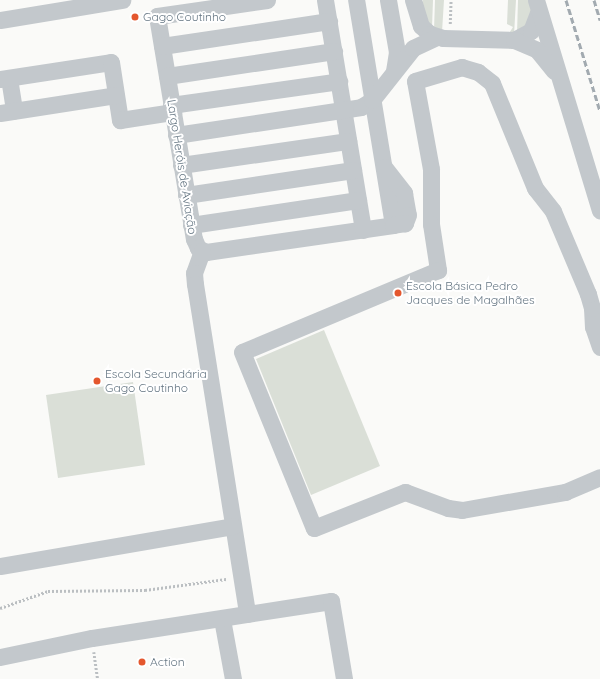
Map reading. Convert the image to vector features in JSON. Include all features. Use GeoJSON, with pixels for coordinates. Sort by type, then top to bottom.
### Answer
{"type":"FeatureCollection","features":[{"type":"Feature","properties":{"kind":"street"},"geometry":{"type":"LineString","coordinates":[[0,20],[122,0]]}},
{"type":"Feature","properties":{"kind":"street","name":"Largo Heróis de Aviação"},"geometry":{"type":"LineString","coordinates":[[267,0],[157,16],[195,244],[202,251],[211,252],[393,225]]}},
{"type":"Feature","properties":{"kind":"street"},"geometry":{"type":"LineString","coordinates":[[325,0],[363,230]]}},
{"type":"Feature","properties":{"kind":"street"},"geometry":{"type":"LineString","coordinates":[[356,0],[372,100],[383,166],[393,225],[401,224],[407,219],[406,202],[402,188],[383,166]]}},
{"type":"Feature","properties":{"kind":"street"},"geometry":{"type":"LineString","coordinates":[[388,0],[397,52],[392,73]]}},
{"type":"Feature","properties":{"kind":"street"},"geometry":{"type":"LineString","coordinates":[[415,5],[421,26],[436,37]]}},
{"type":"Feature","properties":{"kind":"street"},"geometry":{"type":"LineString","coordinates":[[514,40],[531,31],[537,5]]}},
{"type":"Feature","properties":{"kind":"street"},"geometry":{"type":"LineString","coordinates":[[537,5],[546,26],[558,77],[600,210]]}},
{"type":"Feature","properties":{"kind":"street"},"geometry":{"type":"LineString","coordinates":[[162,46],[329,21]]}},
{"type":"Feature","properties":{"kind":"street"},"geometry":{"type":"LineString","coordinates":[[176,135],[343,111],[361,107],[372,100],[413,48],[436,37],[514,40],[537,50],[558,77]]}},
{"type":"Feature","properties":{"kind":"street"},"geometry":{"type":"LineString","coordinates":[[167,76],[334,51]]}},
{"type":"Feature","properties":{"kind":"street"},"geometry":{"type":"LineString","coordinates":[[116,95],[7,112],[4,79],[111,62],[120,120],[172,109],[338,81]]}},
{"type":"Feature","properties":{"kind":"street"},"geometry":{"type":"LineString","coordinates":[[600,347],[593,327],[591,302],[553,211],[535,188],[492,83],[484,75],[470,68],[455,68],[415,81],[431,169],[431,198],[438,270],[242,352],[314,528],[405,492],[448,508],[462,510],[565,492],[600,477]]}},
{"type":"Feature","properties":{"kind":"street"},"geometry":{"type":"LineString","coordinates":[[181,165],[348,141]]}},
{"type":"Feature","properties":{"kind":"street"},"geometry":{"type":"LineString","coordinates":[[186,195],[353,170]]}},
{"type":"Feature","properties":{"kind":"street"},"geometry":{"type":"LineString","coordinates":[[406,202],[431,198]]}},
{"type":"Feature","properties":{"kind":"street"},"geometry":{"type":"LineString","coordinates":[[191,224],[358,200]]}},
{"type":"Feature","properties":{"kind":"street"},"geometry":{"type":"LineString","coordinates":[[202,251],[194,273],[194,284],[246,614]]}},
{"type":"Feature","properties":{"kind":"street"},"geometry":{"type":"LineString","coordinates":[[0,566],[233,526]]}},
{"type":"Feature","properties":{"kind":"street"},"geometry":{"type":"LineString","coordinates":[[0,658],[92,638],[222,619],[330,600],[344,679]]}},
{"type":"Feature","properties":{"kind":"street"},"geometry":{"type":"LineString","coordinates":[[222,619],[233,679]]}},
{"type":"Feature","properties":{"kind":"path"},"geometry":{"type":"LineString","coordinates":[[450,26],[451,0]]}},
{"type":"Feature","properties":{"kind":"path"},"geometry":{"type":"LineString","coordinates":[[0,608],[48,591],[145,590],[241,576]]}},
{"type":"Feature","properties":{"kind":"path"},"geometry":{"type":"LineString","coordinates":[[92,638],[98,679]]}},
{"type":"Feature","properties":{"kind":"shaded area"},"geometry":{"type":"Polygon","coordinates":[[[423,0],[433,0],[432,28],[421,7],[423,0]]]}},
{"type":"Feature","properties":{"kind":"shaded area"},"geometry":{"type":"Polygon","coordinates":[[[435,0],[444,0],[442,32],[434,30],[435,0]]]}},
{"type":"Feature","properties":{"kind":"shaded area"},"geometry":{"type":"Polygon","coordinates":[[[508,0],[516,0],[514,35],[508,35],[513,27],[507,24],[508,0]]]}},
{"type":"Feature","properties":{"kind":"shaded area"},"geometry":{"type":"Polygon","coordinates":[[[518,0],[530,0],[532,19],[517,34],[518,0]]]}},
{"type":"Feature","properties":{"kind":"shaded area"},"geometry":{"type":"Polygon","coordinates":[[[324,330],[380,466],[311,495],[256,359],[324,330]]]}},
{"type":"Feature","properties":{"kind":"shaded area"},"geometry":{"type":"Polygon","coordinates":[[[133,382],[145,465],[58,478],[46,395],[133,382]]]}},
{"type":"Feature","properties":{"kind":"railway"},"geometry":{"type":"LineString","coordinates":[[566,0],[600,111]]}},
{"type":"Feature","properties":{"kind":"railway"},"geometry":{"type":"LineString","coordinates":[[594,0],[600,20]]}},
{"type":"Feature","properties":{"kind":"place","name":"Gago Coutinho"},"geometry":{"type":"Point","coordinates":[135,17]}},
{"type":"Feature","properties":{"kind":"place","name":"Escola Básica Pedro Jacques de Magalhães"},"geometry":{"type":"Point","coordinates":[398,293]}},
{"type":"Feature","properties":{"kind":"place","name":"Escola Secundária Gago Coutinho"},"geometry":{"type":"Point","coordinates":[97,381]}},
{"type":"Feature","properties":{"kind":"place","name":"Action"},"geometry":{"type":"Point","coordinates":[142,662]}}]}
